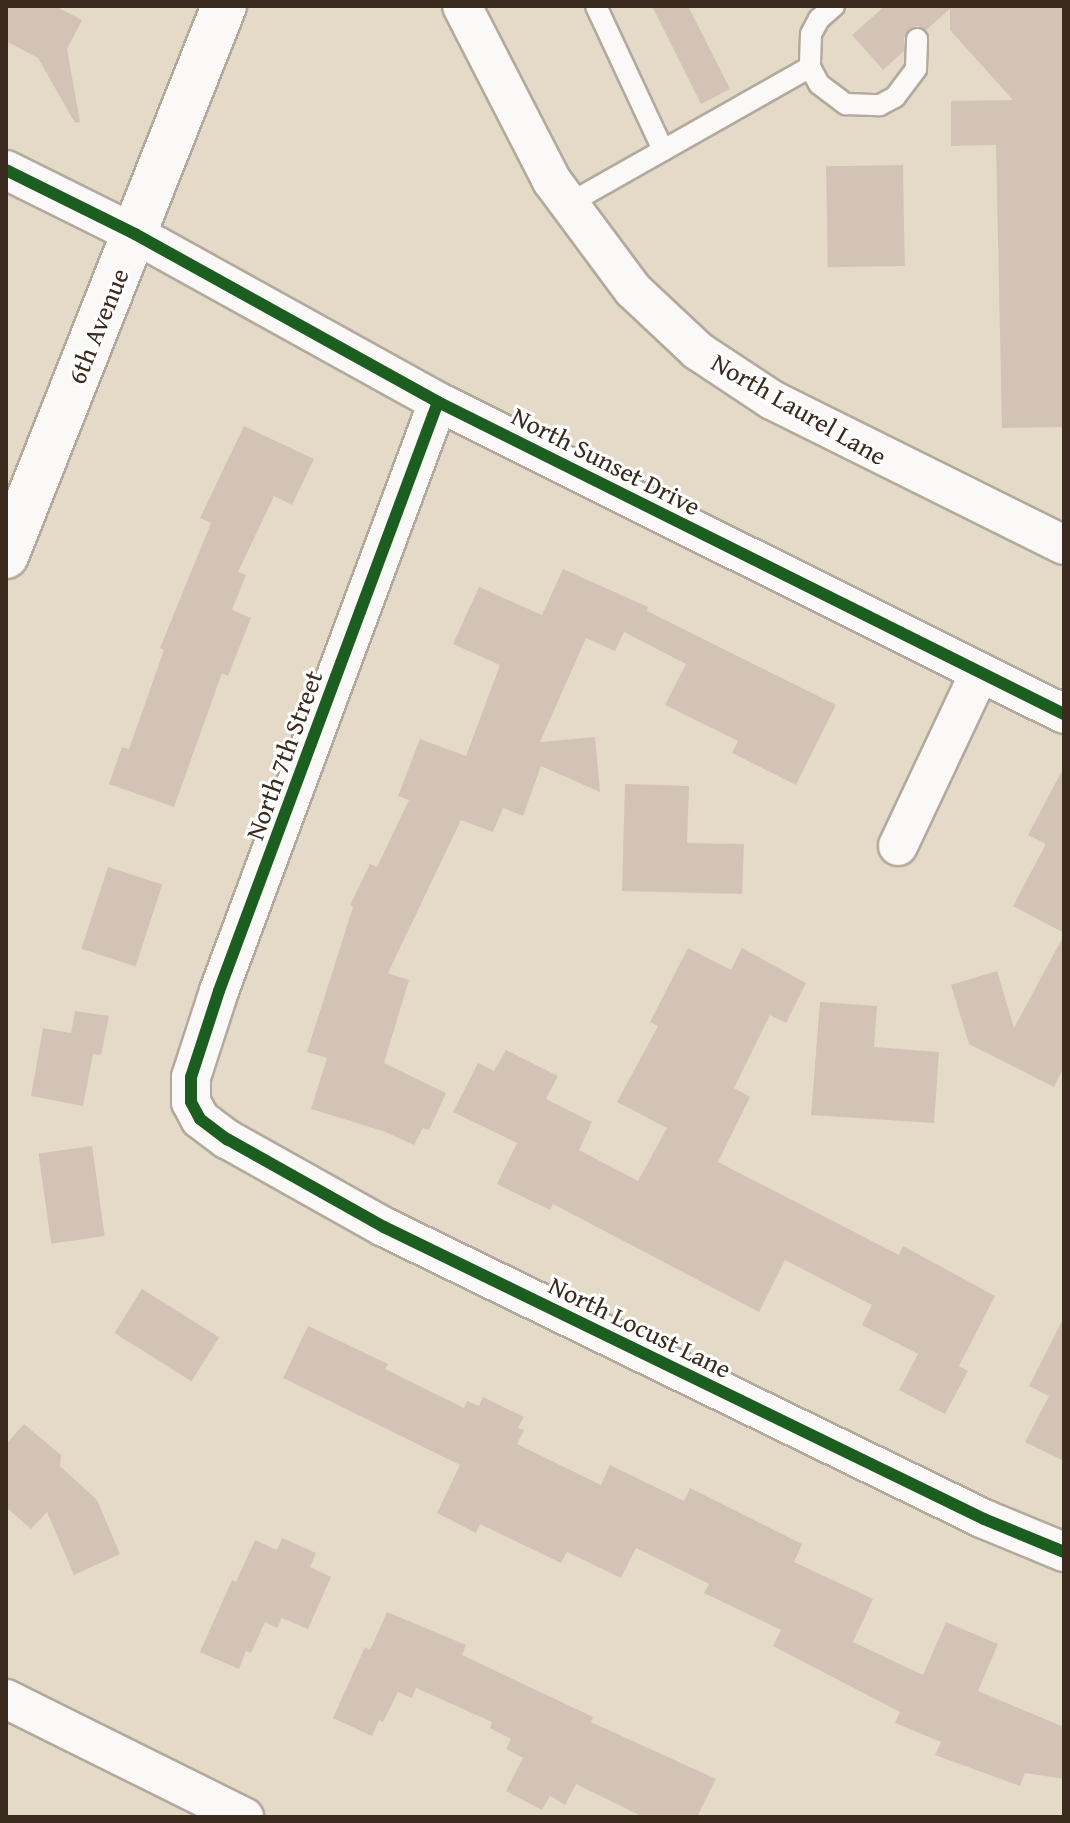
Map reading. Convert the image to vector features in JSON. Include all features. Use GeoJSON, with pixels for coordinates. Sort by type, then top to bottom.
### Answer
{"type":"FeatureCollection","features":[{"type":"Feature","properties":{"kind":"street","name":"6th Avenue"},"geometry":{"type":"LineString","coordinates":[[6,556],[224,6]]}},
{"type":"Feature","properties":{"kind":"street","name":"North Laurel Lane"},"geometry":{"type":"LineString","coordinates":[[462,6],[522,127],[568,204],[633,290],[698,351],[731,375],[873,453],[1064,545]]}},
{"type":"Feature","properties":{"kind":"street","name":"North Sunset Drive"},"geometry":{"type":"LineString","coordinates":[[6,170],[135,234],[438,402],[1064,714]]}},
{"type":"Feature","properties":{"kind":"street","name":"North 7th Street"},"geometry":{"type":"LineString","coordinates":[[205,1124],[191,1102],[191,1077],[197,1058],[438,402]]}},
{"type":"Feature","properties":{"kind":"street"},"geometry":{"type":"LineString","coordinates":[[898,846],[980,672]]}},
{"type":"Feature","properties":{"kind":"street","name":"North Locust Lane"},"geometry":{"type":"LineString","coordinates":[[205,1124],[257,1158],[384,1227],[970,1512],[1064,1552]]}},
{"type":"Feature","properties":{"kind":"street"},"geometry":{"type":"LineString","coordinates":[[6,1699],[244,1817]]}},
{"type":"Feature","properties":{"kind":"lane"},"geometry":{"type":"LineString","coordinates":[[596,6],[663,150]]}},
{"type":"Feature","properties":{"kind":"lane"},"geometry":{"type":"LineString","coordinates":[[834,6],[819,19],[811,34],[810,67],[831,96],[846,104],[880,105],[908,85],[916,69],[917,39]]}},
{"type":"Feature","properties":{"kind":"lane"},"geometry":{"type":"LineString","coordinates":[[568,204],[810,67]]}},
{"type":"Feature","properties":{"kind":"building"},"geometry":{"type":"Polygon","coordinates":[[[6,6],[55,6],[82,20],[67,49],[80,122],[75,123],[38,58],[6,41],[6,6]]]}},
{"type":"Feature","properties":{"kind":"building"},"geometry":{"type":"Polygon","coordinates":[[[652,6],[688,6],[730,89],[701,104],[652,6]]]}},
{"type":"Feature","properties":{"kind":"building"},"geometry":{"type":"Polygon","coordinates":[[[885,6],[1064,6],[1064,427],[1002,428],[996,145],[951,146],[951,101],[1013,100],[950,30],[950,9],[926,30],[918,26],[910,28],[904,38],[904,51],[883,70],[852,35],[885,6]]]}},
{"type":"Feature","properties":{"kind":"building"},"geometry":{"type":"Polygon","coordinates":[[[903,165],[905,266],[828,267],[826,166],[903,165]]]}},
{"type":"Feature","properties":{"kind":"building"},"geometry":{"type":"Polygon","coordinates":[[[244,426],[314,459],[292,505],[274,496],[238,572],[246,575],[232,610],[251,618],[228,676],[222,673],[174,807],[109,784],[122,747],[129,749],[164,650],[160,648],[211,523],[200,518],[244,426]]]}},
{"type":"Feature","properties":{"kind":"building"},"geometry":{"type":"Polygon","coordinates":[[[563,569],[648,607],[647,611],[836,705],[796,785],[732,753],[738,741],[665,705],[686,664],[624,632],[615,651],[586,638],[540,742],[595,737],[600,792],[541,766],[523,816],[503,808],[493,832],[461,820],[388,973],[409,980],[384,1063],[446,1093],[429,1130],[423,1128],[414,1145],[383,1131],[311,1109],[327,1058],[307,1052],[353,907],[350,905],[370,864],[377,867],[409,800],[398,796],[420,739],[466,756],[500,665],[453,644],[479,587],[542,615],[563,569]]]}},
{"type":"Feature","properties":{"kind":"building"},"geometry":{"type":"Polygon","coordinates":[[[1064,767],[1064,933],[1013,906],[1046,844],[1028,835],[1064,767]]]}},
{"type":"Feature","properties":{"kind":"building"},"geometry":{"type":"Polygon","coordinates":[[[625,784],[689,786],[687,843],[744,844],[742,894],[622,891],[625,784]]]}},
{"type":"Feature","properties":{"kind":"building"},"geometry":{"type":"Polygon","coordinates":[[[108,867],[162,885],[136,966],[81,949],[108,867]]]}},
{"type":"Feature","properties":{"kind":"building"},"geometry":{"type":"Polygon","coordinates":[[[1064,935],[1064,1067],[1054,1087],[969,1044],[951,985],[997,971],[1014,1028],[1064,935]]]}},
{"type":"Feature","properties":{"kind":"building"},"geometry":{"type":"Polygon","coordinates":[[[688,948],[731,970],[742,948],[806,983],[786,1023],[770,1015],[734,1088],[750,1097],[718,1162],[899,1255],[903,1246],[995,1296],[959,1366],[968,1371],[945,1414],[899,1390],[918,1354],[862,1325],[872,1305],[785,1260],[759,1312],[553,1204],[550,1210],[497,1184],[517,1143],[453,1112],[478,1063],[494,1071],[506,1050],[558,1076],[546,1099],[592,1122],[579,1150],[638,1181],[667,1128],[617,1102],[658,1026],[650,1022],[688,948]]]}},
{"type":"Feature","properties":{"kind":"building"},"geometry":{"type":"Polygon","coordinates":[[[820,1002],[877,1006],[874,1047],[939,1052],[934,1123],[811,1115],[820,1002]]]}},
{"type":"Feature","properties":{"kind":"building"},"geometry":{"type":"Polygon","coordinates":[[[75,1011],[109,1016],[101,1055],[93,1054],[83,1106],[31,1096],[43,1028],[71,1033],[75,1011]]]}},
{"type":"Feature","properties":{"kind":"building"},"geometry":{"type":"Polygon","coordinates":[[[92,1146],[105,1236],[51,1244],[39,1154],[92,1146]]]}},
{"type":"Feature","properties":{"kind":"building"},"geometry":{"type":"Polygon","coordinates":[[[142,1289],[219,1337],[192,1381],[114,1333],[142,1289]]]}},
{"type":"Feature","properties":{"kind":"building"},"geometry":{"type":"Polygon","coordinates":[[[1064,1317],[1064,1461],[1025,1442],[1049,1396],[1029,1386],[1064,1317]]]}},
{"type":"Feature","properties":{"kind":"building"},"geometry":{"type":"Polygon","coordinates":[[[308,1326],[388,1364],[385,1369],[464,1408],[467,1401],[479,1406],[483,1397],[524,1417],[518,1428],[524,1430],[517,1444],[601,1485],[610,1465],[684,1501],[690,1488],[802,1544],[794,1562],[873,1599],[853,1642],[923,1675],[946,1622],[998,1644],[978,1691],[1064,1727],[1064,1779],[1025,1773],[1020,1786],[935,1755],[941,1742],[895,1723],[900,1712],[773,1646],[781,1630],[704,1593],[709,1584],[636,1548],[621,1578],[567,1552],[561,1563],[480,1524],[476,1533],[437,1513],[460,1465],[283,1378],[308,1326]]]}},
{"type":"Feature","properties":{"kind":"building"},"geometry":{"type":"Polygon","coordinates":[[[24,1424],[61,1455],[60,1466],[97,1500],[120,1554],[74,1575],[47,1512],[31,1529],[6,1507],[6,1444],[24,1424]]]}},
{"type":"Feature","properties":{"kind":"building"},"geometry":{"type":"Polygon","coordinates":[[[282,1538],[316,1553],[310,1567],[331,1577],[308,1629],[282,1618],[277,1628],[265,1622],[251,1653],[246,1651],[239,1669],[200,1652],[232,1580],[236,1582],[255,1540],[277,1550],[282,1538]]]}},
{"type":"Feature","properties":{"kind":"building"},"geometry":{"type":"Polygon","coordinates":[[[387,1612],[466,1645],[462,1655],[593,1717],[591,1722],[716,1779],[697,1817],[643,1817],[576,1784],[565,1805],[550,1796],[542,1810],[506,1791],[523,1758],[506,1749],[511,1739],[490,1728],[492,1722],[416,1688],[412,1698],[398,1692],[372,1736],[333,1718],[365,1647],[370,1650],[387,1612]]]}},
{"type":"Feature","properties":{"kind":"cycle path"},"geometry":{"type":"LineString","coordinates":[[6,170],[135,234],[438,402],[1064,714]]}},
{"type":"Feature","properties":{"kind":"cycle path"},"geometry":{"type":"LineString","coordinates":[[438,402],[219,991],[191,1077],[191,1102],[200,1119],[227,1139],[384,1227],[984,1519],[1064,1552]]}}]}
